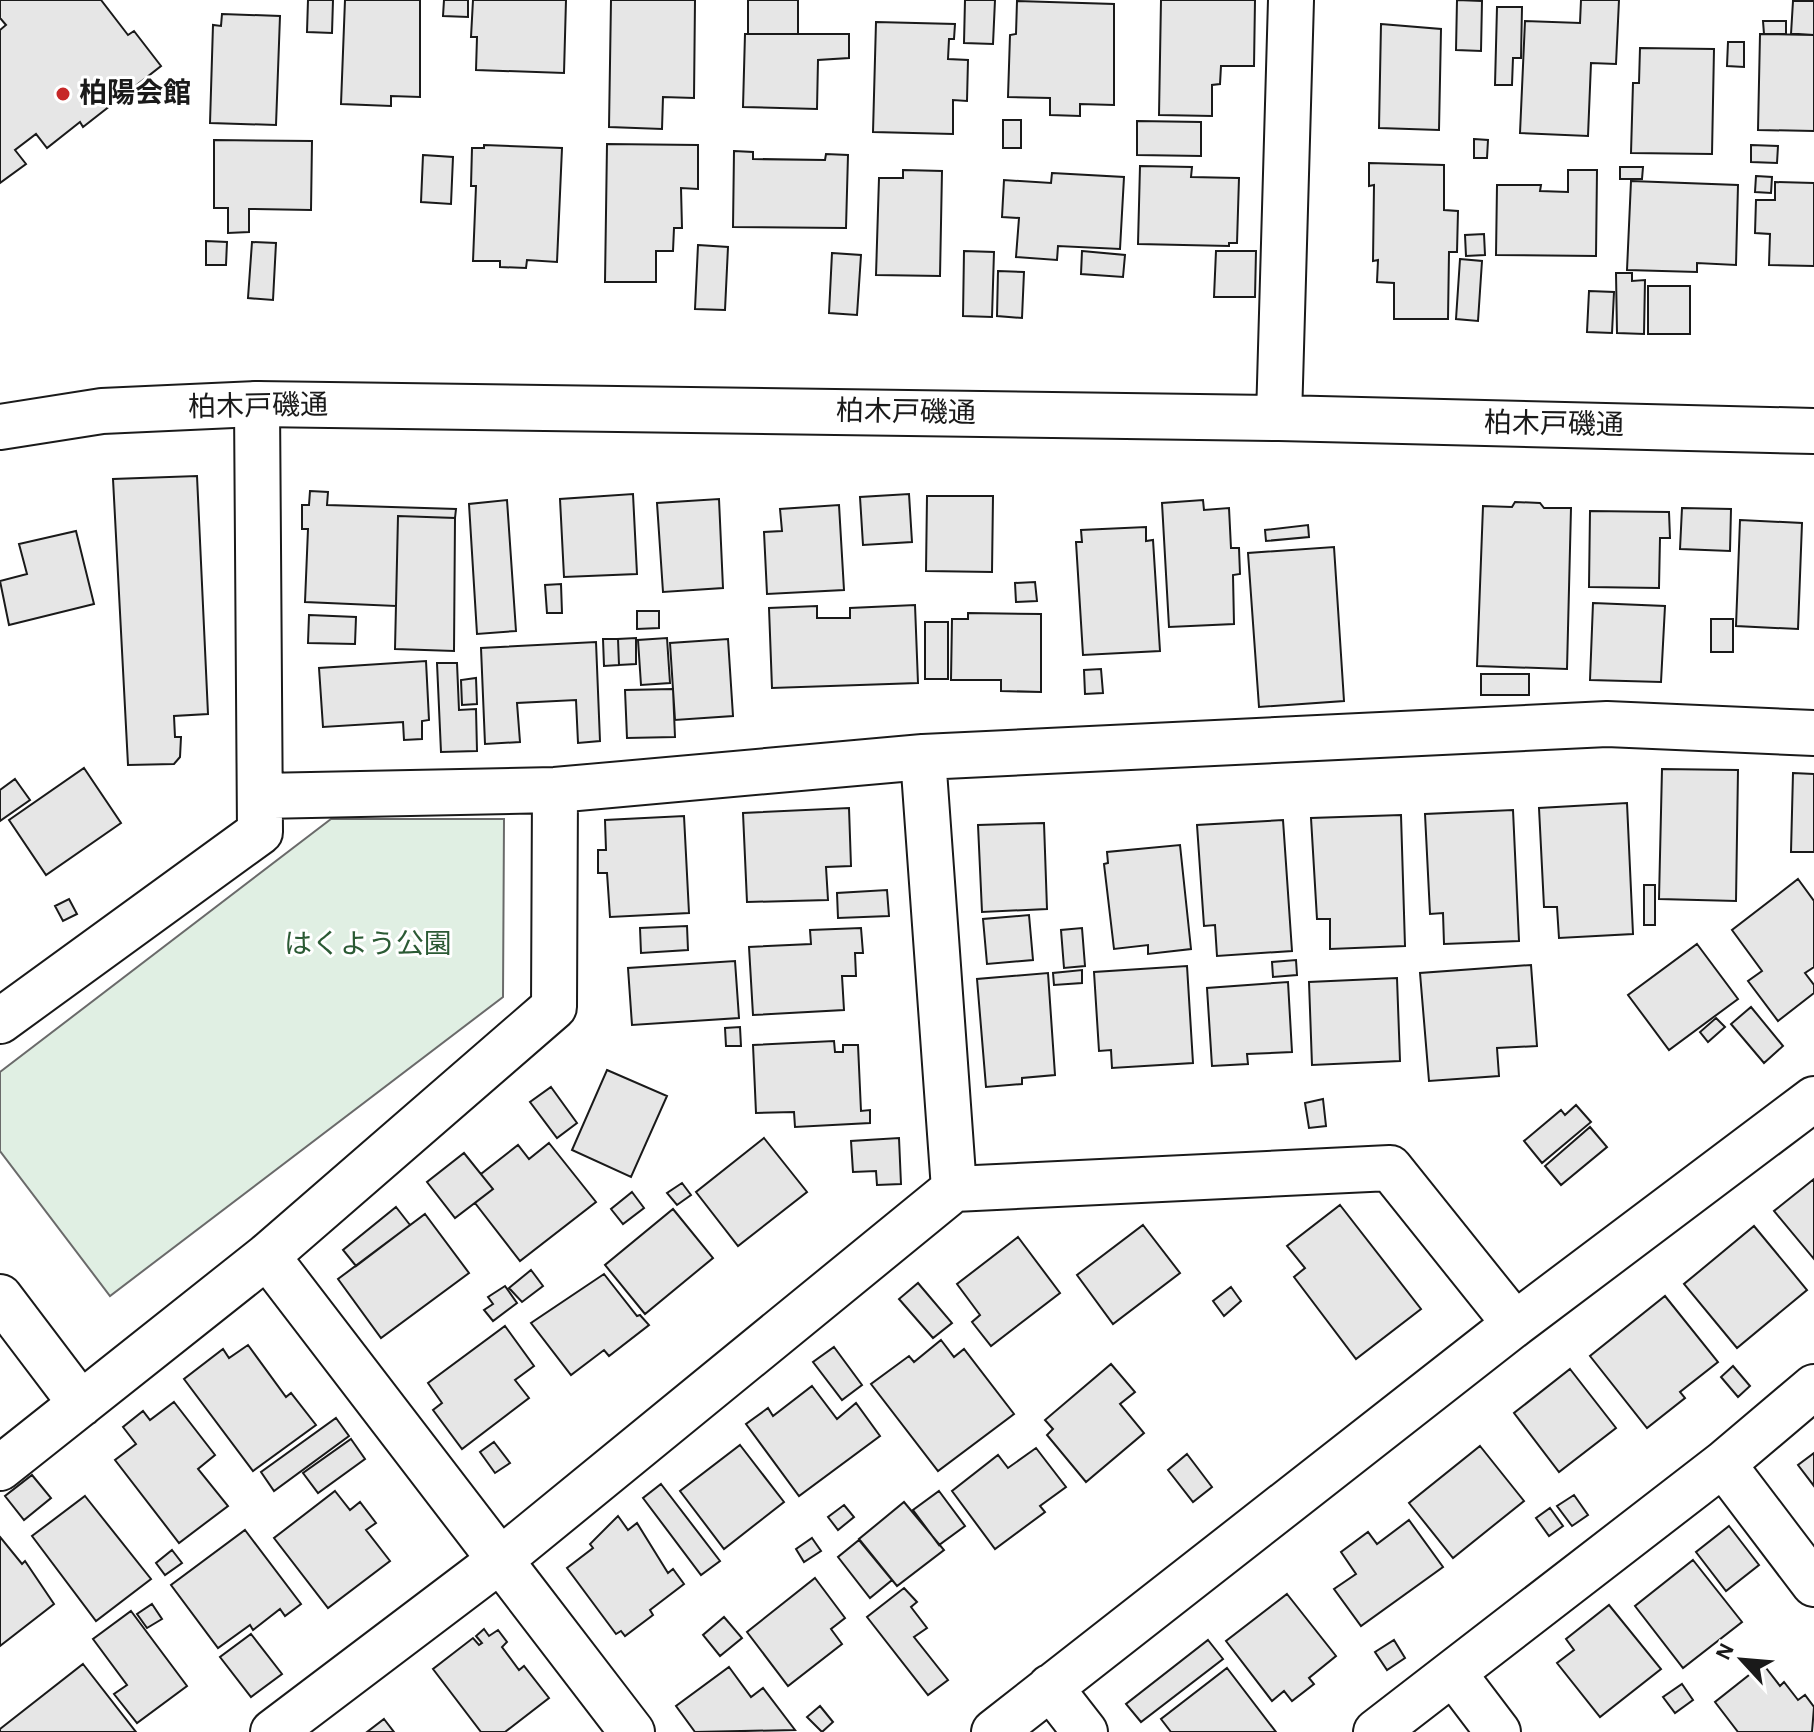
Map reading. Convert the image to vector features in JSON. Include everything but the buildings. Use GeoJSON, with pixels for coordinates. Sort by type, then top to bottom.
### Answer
{"type":"FeatureCollection","features":[{"type":"Feature","properties":{"kind":"street"},"geometry":{"type":"LineString","coordinates":[[1279,418],[1291,0]]}},
{"type":"Feature","properties":{"kind":"street"},"geometry":{"type":"LineString","coordinates":[[0,1021],[260,832],[257,404]]}},
{"type":"Feature","properties":{"kind":"street","name":"柏木戸磯通"},"geometry":{"type":"LineString","coordinates":[[0,427],[102,411],[257,404],[1279,418],[1814,431]]}},
{"type":"Feature","properties":{"kind":"street"},"geometry":{"type":"LineString","coordinates":[[261,796],[555,790],[923,757],[1607,724],[1814,733]]}},
{"type":"Feature","properties":{"kind":"street"},"geometry":{"type":"LineString","coordinates":[[923,757],[954,1189]]}},
{"type":"Feature","properties":{"kind":"street"},"geometry":{"type":"LineString","coordinates":[[0,1468],[267,1256],[554,1007],[555,790]]}},
{"type":"Feature","properties":{"kind":"street"},"geometry":{"type":"LineString","coordinates":[[994,1732],[1515,1324],[1813,1102]]}},
{"type":"Feature","properties":{"kind":"street"},"geometry":{"type":"LineString","coordinates":[[273,1732],[499,1561],[954,1189],[1390,1168],[1515,1324]]}},
{"type":"Feature","properties":{"kind":"street"},"geometry":{"type":"LineString","coordinates":[[267,1256],[632,1732]]}},
{"type":"Feature","properties":{"kind":"street"},"geometry":{"type":"LineString","coordinates":[[0,1297],[81,1404]]}},
{"type":"Feature","properties":{"kind":"street"},"geometry":{"type":"LineString","coordinates":[[1376,1732],[1723,1464],[1814,1387]]}},
{"type":"Feature","properties":{"kind":"street"},"geometry":{"type":"LineString","coordinates":[[1723,1464],[1814,1584]]}},
{"type":"Feature","properties":{"kind":"street"},"geometry":{"type":"LineString","coordinates":[[1454,1674],[1498,1732]]}},
{"type":"Feature","properties":{"kind":"street"},"geometry":{"type":"LineString","coordinates":[[1050,1687],[1085,1732]]}},
{"type":"Feature","properties":{"kind":"green space","name":"はくよう公園"},"geometry":{"type":"Polygon","coordinates":[[[331,819],[504,819],[503,997],[110,1296],[0,1151],[0,1072],[331,819]]]}},
{"type":"Feature","properties":{"kind":"place","name":"柏陽会館"},"geometry":{"type":"Point","coordinates":[63,94]}}]}
